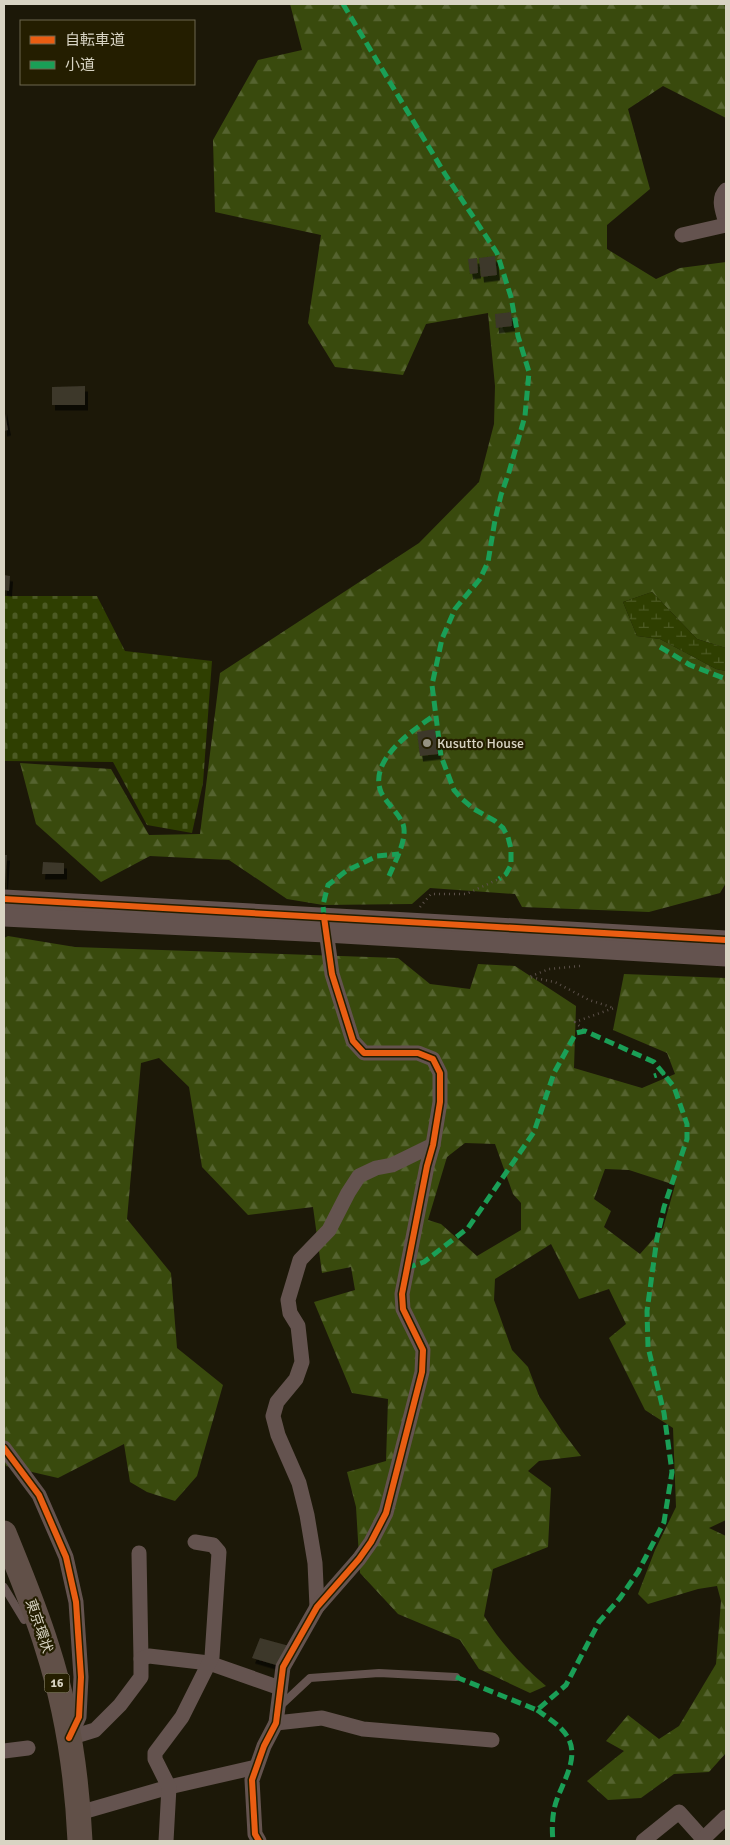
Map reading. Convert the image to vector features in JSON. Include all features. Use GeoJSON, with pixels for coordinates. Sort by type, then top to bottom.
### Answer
{"type":"FeatureCollection","features":[{"type":"Feature","properties":{"kind":"highway","name":"東京環状"},"geometry":{"type":"LineString","coordinates":[[4,1533],[37,1617],[57,1682],[69,1738],[79,1812],[80,1841]]}},
{"type":"Feature","properties":{"kind":"street"},"geometry":{"type":"LineString","coordinates":[[682,235],[726,224],[721,199],[722,194],[726,190]]}},
{"type":"Feature","properties":{"kind":"street"},"geometry":{"type":"LineString","coordinates":[[4,899],[726,956]]}},
{"type":"Feature","properties":{"kind":"street"},"geometry":{"type":"LineString","coordinates":[[4,917],[325,925],[726,940]]}},
{"type":"Feature","properties":{"kind":"street"},"geometry":{"type":"LineString","coordinates":[[259,1841],[255,1834],[252,1780],[277,1716],[283,1667],[318,1607],[359,1559],[371,1542],[386,1513],[422,1372],[423,1350],[403,1309],[402,1294],[425,1175],[433,1145],[440,1102],[440,1073],[434,1059],[418,1053],[364,1053],[353,1041],[332,974],[325,925]]}},
{"type":"Feature","properties":{"kind":"street"},"geometry":{"type":"LineString","coordinates":[[318,1607],[315,1563],[303,1499],[299,1483],[278,1434],[273,1416],[277,1402],[296,1378],[302,1362],[298,1326],[290,1313],[288,1300],[300,1260],[329,1230],[359,1176],[376,1168],[392,1165],[433,1145]]}},
{"type":"Feature","properties":{"kind":"street"},"geometry":{"type":"LineString","coordinates":[[4,1448],[40,1495],[66,1557],[76,1602],[81,1677],[78,1717],[69,1738]]}},
{"type":"Feature","properties":{"kind":"street"},"geometry":{"type":"LineString","coordinates":[[166,1841],[169,1787],[155,1759],[154,1752],[182,1717],[212,1657],[219,1552],[213,1545],[195,1542]]}},
{"type":"Feature","properties":{"kind":"street"},"geometry":{"type":"LineString","coordinates":[[69,1738],[96,1730],[120,1705],[141,1677],[139,1553]]}},
{"type":"Feature","properties":{"kind":"street"},"geometry":{"type":"LineString","coordinates":[[141,1659],[149,1656],[209,1663],[280,1688]]}},
{"type":"Feature","properties":{"kind":"street"},"geometry":{"type":"LineString","coordinates":[[277,1716],[322,1718],[363,1729],[492,1740]]}},
{"type":"Feature","properties":{"kind":"street"},"geometry":{"type":"LineString","coordinates":[[4,1751],[28,1748]]}},
{"type":"Feature","properties":{"kind":"street"},"geometry":{"type":"LineString","coordinates":[[79,1812],[169,1787],[256,1767]]}},
{"type":"Feature","properties":{"kind":"street"},"geometry":{"type":"LineString","coordinates":[[643,1841],[679,1812],[704,1840],[726,1817]]}},
{"type":"Feature","properties":{"kind":"lane"},"geometry":{"type":"LineString","coordinates":[[4,1587],[24,1620],[37,1617]]}},
{"type":"Feature","properties":{"kind":"lane"},"geometry":{"type":"LineString","coordinates":[[277,1716],[310,1678],[379,1673],[456,1677]]}},
{"type":"Feature","properties":{"kind":"path"},"geometry":{"type":"LineString","coordinates":[[417,910],[431,894],[466,894],[499,880]]}},
{"type":"Feature","properties":{"kind":"path"},"geometry":{"type":"LineString","coordinates":[[586,1031],[575,1022],[614,1008],[589,1000],[554,982],[529,977],[549,969],[587,965]]}},
{"type":"Feature","properties":{"kind":"green space"},"geometry":{"type":"Polygon","coordinates":[[[290,4],[726,4],[726,118],[663,86],[628,109],[650,189],[607,225],[607,249],[656,279],[680,268],[726,262],[726,648],[697,639],[652,592],[623,602],[637,636],[660,639],[716,669],[726,671],[726,883],[720,893],[649,912],[522,907],[515,894],[430,888],[412,904],[323,905],[287,899],[229,860],[150,856],[101,882],[36,824],[20,763],[111,769],[149,835],[200,834],[220,673],[419,543],[479,482],[494,424],[495,386],[488,313],[426,324],[403,375],[335,367],[308,323],[321,235],[215,212],[213,140],[258,60],[302,50],[290,4]]]}},
{"type":"Feature","properties":{"kind":"green space"},"geometry":{"type":"Polygon","coordinates":[[[652,592],[697,639],[726,648],[726,671],[716,669],[660,639],[637,636],[623,602],[652,592]]]}},
{"type":"Feature","properties":{"kind":"green space"},"geometry":{"type":"Polygon","coordinates":[[[4,596],[97,596],[125,651],[212,661],[203,783],[192,833],[147,825],[113,762],[4,761],[4,596]]]}},
{"type":"Feature","properties":{"kind":"green space"},"geometry":{"type":"Polygon","coordinates":[[[8,936],[75,947],[398,958],[430,984],[470,989],[478,964],[515,966],[576,1006],[574,1068],[642,1088],[675,1074],[667,1053],[613,1030],[624,974],[726,978],[726,1520],[709,1528],[726,1536],[726,1753],[709,1772],[674,1774],[641,1798],[608,1800],[587,1781],[624,1751],[606,1741],[628,1715],[659,1739],[679,1726],[716,1664],[721,1601],[717,1586],[698,1589],[648,1604],[638,1594],[655,1550],[676,1507],[673,1428],[645,1410],[609,1338],[626,1324],[609,1289],[579,1299],[551,1244],[495,1279],[494,1300],[512,1350],[528,1367],[539,1396],[581,1456],[539,1461],[528,1471],[551,1488],[548,1547],[493,1569],[484,1616],[512,1653],[546,1686],[530,1693],[479,1669],[460,1640],[398,1614],[360,1573],[356,1507],[347,1472],[386,1461],[388,1399],[352,1393],[314,1302],[355,1290],[351,1267],[322,1273],[313,1207],[248,1215],[202,1167],[189,1087],[159,1058],[141,1063],[127,1219],[171,1273],[177,1348],[223,1385],[197,1476],[175,1501],[147,1492],[130,1482],[124,1444],[58,1478],[6,1466],[4,1460],[4,938],[8,936]],[[465,1143],[447,1157],[428,1220],[441,1224],[477,1256],[521,1230],[521,1203],[513,1194],[495,1144],[465,1143]],[[605,1169],[594,1199],[611,1211],[604,1227],[640,1254],[663,1228],[675,1185],[629,1170],[605,1169]]]}},
{"type":"Feature","properties":{"kind":"building"},"geometry":{"type":"Polygon","coordinates":[[[495,256],[497,275],[481,277],[479,258],[495,256]]]}},
{"type":"Feature","properties":{"kind":"building"},"geometry":{"type":"Polygon","coordinates":[[[477,258],[478,273],[470,274],[468,259],[477,258]]]}},
{"type":"Feature","properties":{"kind":"building"},"geometry":{"type":"Polygon","coordinates":[[[511,312],[512,326],[496,328],[495,314],[511,312]]]}},
{"type":"Feature","properties":{"kind":"building"},"geometry":{"type":"Polygon","coordinates":[[[85,386],[85,405],[52,405],[52,387],[85,386]]]}},
{"type":"Feature","properties":{"kind":"building"},"geometry":{"type":"Polygon","coordinates":[[[4,408],[8,430],[4,431],[4,408]]]}},
{"type":"Feature","properties":{"kind":"building"},"geometry":{"type":"Polygon","coordinates":[[[4,575],[10,576],[9,591],[4,590],[4,575]]]}},
{"type":"Feature","properties":{"kind":"building","name":"Kusutto House"},"geometry":{"type":"Polygon","coordinates":[[[435,729],[438,754],[420,756],[417,732],[435,729]]]}},
{"type":"Feature","properties":{"kind":"building"},"geometry":{"type":"Polygon","coordinates":[[[4,855],[7,855],[5,884],[4,884],[4,855]]]}},
{"type":"Feature","properties":{"kind":"building"},"geometry":{"type":"Polygon","coordinates":[[[43,862],[64,863],[64,874],[42,874],[43,862]]]}},
{"type":"Feature","properties":{"kind":"building"},"geometry":{"type":"Polygon","coordinates":[[[260,1638],[293,1647],[283,1667],[252,1658],[260,1638]]]}},
{"type":"Feature","properties":{"kind":"marked path"},"geometry":{"type":"LineString","coordinates":[[343,4],[445,174],[497,253],[511,297],[518,336],[529,372],[525,416],[501,495],[488,562],[480,579],[455,609],[442,639],[432,685],[441,756],[454,790],[474,809],[495,821],[503,828],[508,837],[511,849],[511,865],[506,874],[499,879]]}},
{"type":"Feature","properties":{"kind":"marked path"},"geometry":{"type":"LineString","coordinates":[[660,647],[690,665],[726,679]]}},
{"type":"Feature","properties":{"kind":"marked path"},"geometry":{"type":"LineString","coordinates":[[389,876],[400,850],[404,830],[401,820],[381,792],[379,780],[381,769],[395,747],[415,729],[435,715]]}},
{"type":"Feature","properties":{"kind":"marked path"},"geometry":{"type":"LineString","coordinates":[[324,917],[323,905],[328,885],[346,871],[377,856],[399,854]]}},
{"type":"Feature","properties":{"kind":"marked path"},"geometry":{"type":"LineString","coordinates":[[406,1268],[424,1262],[468,1228],[534,1132],[554,1073],[576,1033],[585,1031],[654,1062],[663,1073],[654,1076]]}},
{"type":"Feature","properties":{"kind":"marked path"},"geometry":{"type":"LineString","coordinates":[[456,1677],[537,1710],[566,1685],[599,1622],[620,1598],[638,1572],[664,1522],[672,1472],[664,1413],[648,1347],[647,1311],[657,1238],[664,1207],[687,1139],[687,1124],[674,1087],[663,1073]]}},
{"type":"Feature","properties":{"kind":"marked path"},"geometry":{"type":"LineString","coordinates":[[537,1710],[561,1728],[571,1745],[571,1764],[554,1810],[553,1841]]}},
{"type":"Feature","properties":{"kind":"cycle path"},"geometry":{"type":"LineString","coordinates":[[4,899],[726,940]]}},
{"type":"Feature","properties":{"kind":"cycle path"},"geometry":{"type":"LineString","coordinates":[[259,1841],[255,1834],[252,1780],[264,1746],[276,1723],[283,1667],[317,1607],[359,1559],[371,1542],[386,1513],[422,1372],[423,1350],[403,1309],[402,1294],[427,1166],[433,1145],[440,1102],[440,1073],[433,1059],[418,1053],[364,1053],[353,1041],[332,974],[324,917]]}},
{"type":"Feature","properties":{"kind":"cycle path"},"geometry":{"type":"LineString","coordinates":[[4,1448],[39,1495],[66,1557],[76,1602],[81,1677],[79,1717],[69,1738]]}},
{"type":"Feature","properties":{"kind":"place","name":"Kusutto House"},"geometry":{"type":"Point","coordinates":[427,743]}}]}
